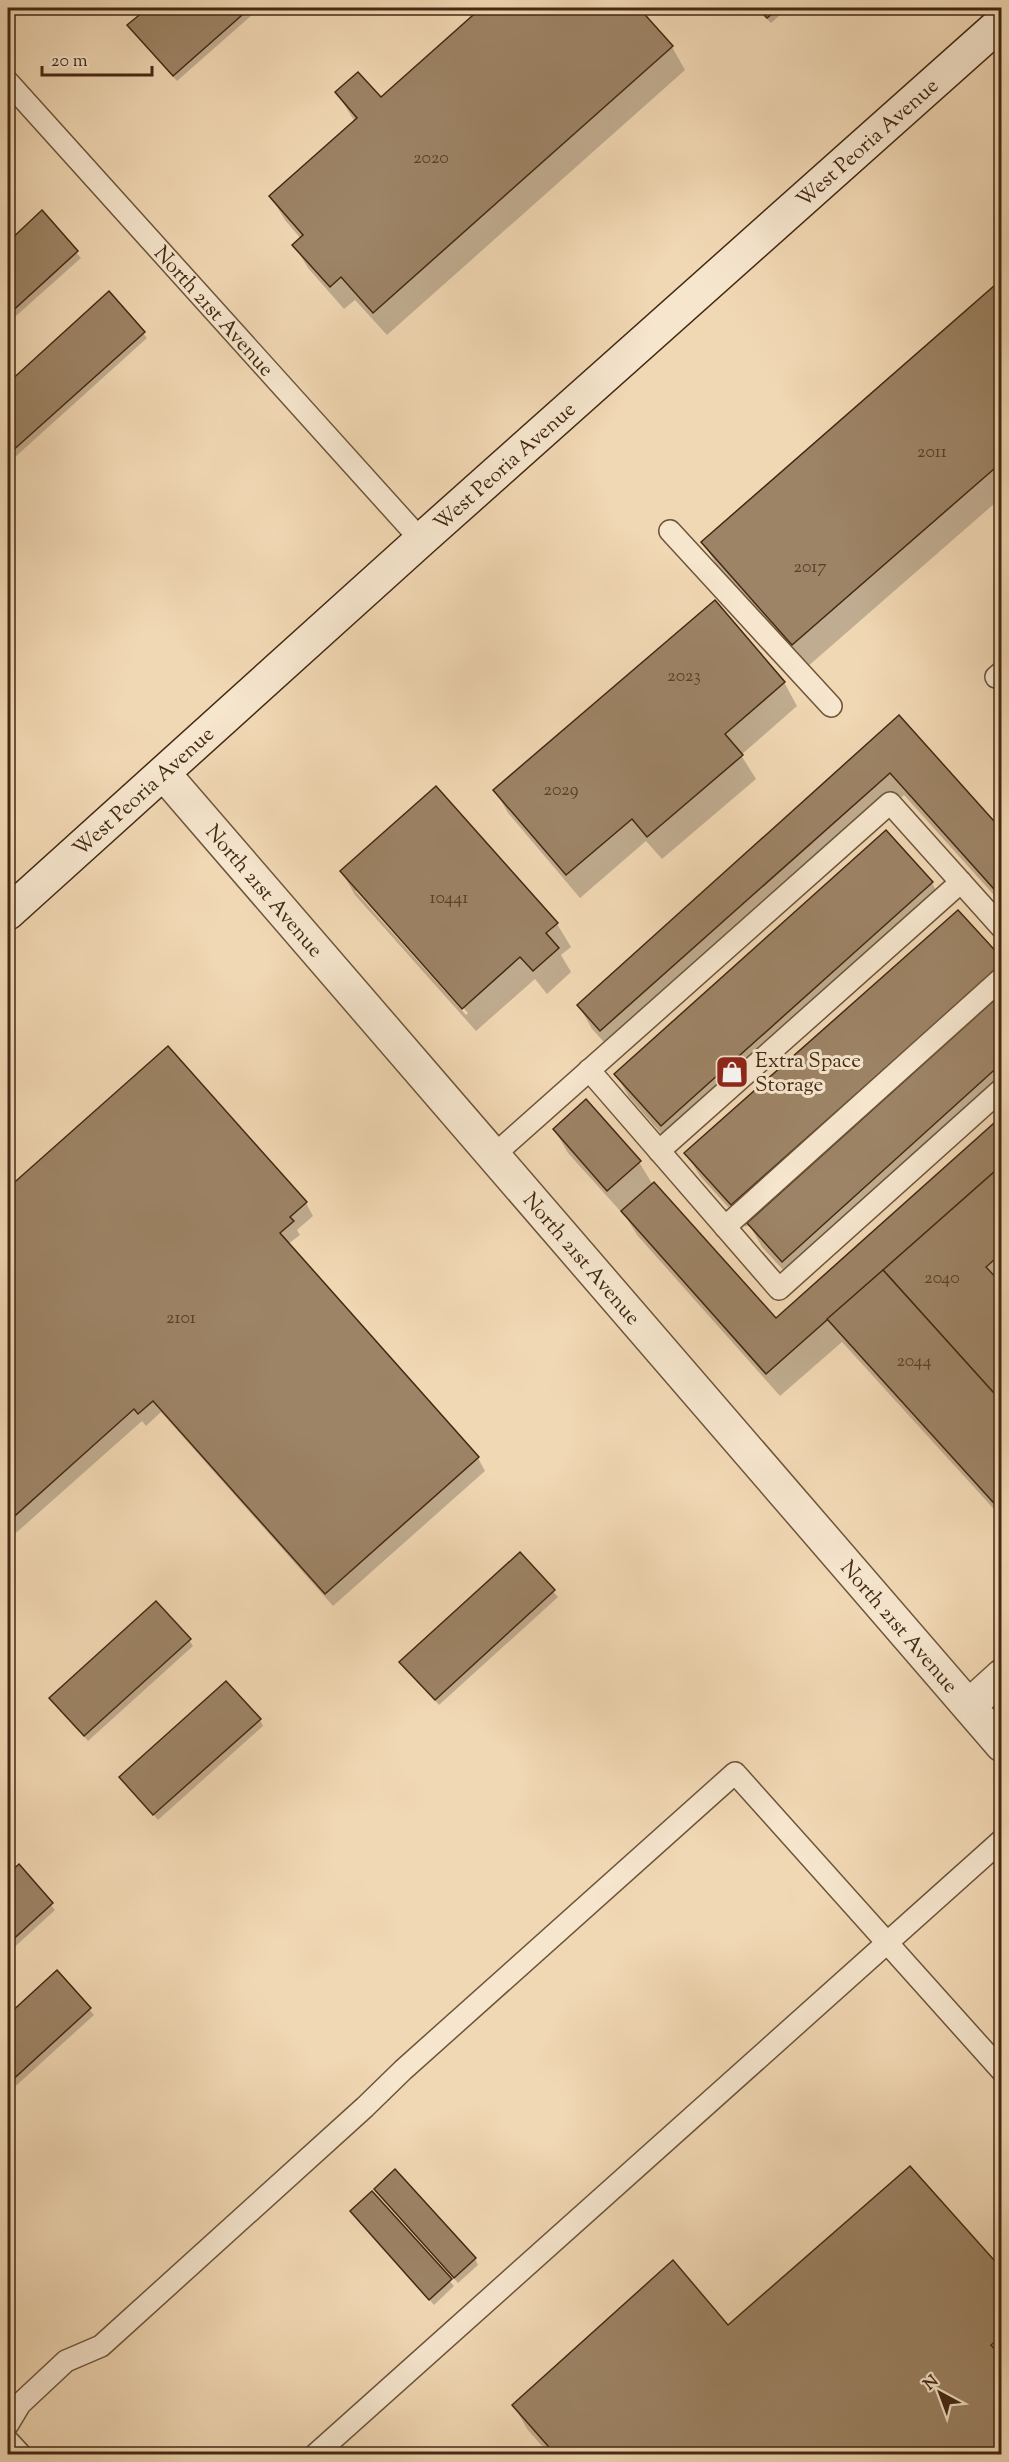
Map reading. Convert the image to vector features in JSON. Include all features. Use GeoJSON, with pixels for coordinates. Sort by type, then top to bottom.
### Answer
{"type":"FeatureCollection","features":[{"type":"Feature","properties":{"kind":"street","name":"West Peoria Avenue"},"geometry":{"type":"LineString","coordinates":[[8,914],[421,540],[998,31]]}},
{"type":"Feature","properties":{"kind":"street","name":"North 21st Avenue"},"geometry":{"type":"LineString","coordinates":[[164,774],[1002,1744]]}},
{"type":"Feature","properties":{"kind":"street"},"geometry":{"type":"LineString","coordinates":[[969,1706],[1002,1676]]}},
{"type":"Feature","properties":{"kind":"lane","name":"North 21st Avenue"},"geometry":{"type":"LineString","coordinates":[[8,82],[421,540]]}},
{"type":"Feature","properties":{"kind":"lane"},"geometry":{"type":"LineString","coordinates":[[670,531],[831,706]]}},
{"type":"Feature","properties":{"kind":"lane"},"geometry":{"type":"LineString","coordinates":[[494,1155],[890,803],[1002,928]]}},
{"type":"Feature","properties":{"kind":"lane"},"geometry":{"type":"LineString","coordinates":[[659,1151],[961,882]]}},
{"type":"Feature","properties":{"kind":"lane"},"geometry":{"type":"LineString","coordinates":[[725,1227],[1002,978]]}},
{"type":"Feature","properties":{"kind":"lane"},"geometry":{"type":"LineString","coordinates":[[589,1070],[779,1289],[1002,1089]]}},
{"type":"Feature","properties":{"kind":"lane"},"geometry":{"type":"LineString","coordinates":[[8,2424],[20,2404],[66,2361],[101,2346],[403,2070],[735,1773],[1002,2071]]}},
{"type":"Feature","properties":{"kind":"lane"},"geometry":{"type":"LineString","coordinates":[[316,2454],[1002,1840]]}},
{"type":"Feature","properties":{"kind":"lane"},"geometry":{"type":"LineString","coordinates":[[8,2441],[20,2454]]}},
{"type":"Feature","properties":{"kind":"building"},"geometry":{"type":"Polygon","coordinates":[[[148,8],[250,8],[173,76],[127,25],[148,8]]]}},
{"type":"Feature","properties":{"kind":"building"},"geometry":{"type":"Polygon","coordinates":[[[481,8],[639,8],[673,46],[373,313],[341,277],[330,287],[292,245],[303,235],[269,196],[357,118],[335,92],[358,72],[381,97],[481,8]]]}},
{"type":"Feature","properties":{"kind":"building"},"geometry":{"type":"Polygon","coordinates":[[[757,8],[779,8],[767,18],[757,8]]]}},
{"type":"Feature","properties":{"kind":"building"},"geometry":{"type":"Polygon","coordinates":[[[42,210],[78,251],[8,315],[8,242],[42,210]]]}},
{"type":"Feature","properties":{"kind":"building"},"geometry":{"type":"Polygon","coordinates":[[[1002,279],[1002,462],[792,645],[701,542],[1002,279]]]}},
{"type":"Feature","properties":{"kind":"building"},"geometry":{"type":"Polygon","coordinates":[[[109,291],[145,332],[10,453],[8,451],[8,383],[109,291]]]}},
{"type":"Feature","properties":{"kind":"building"},"geometry":{"type":"Polygon","coordinates":[[[715,600],[785,682],[725,734],[743,755],[647,837],[632,819],[566,875],[493,790],[715,600]]]}},
{"type":"Feature","properties":{"kind":"building"},"geometry":{"type":"Polygon","coordinates":[[[899,715],[1002,830],[1002,898],[890,773],[600,1031],[577,1005],[899,715]]]}},
{"type":"Feature","properties":{"kind":"building"},"geometry":{"type":"Polygon","coordinates":[[[436,786],[558,923],[546,933],[559,948],[533,971],[520,957],[462,1009],[340,871],[436,786]]]}},
{"type":"Feature","properties":{"kind":"building"},"geometry":{"type":"Polygon","coordinates":[[[886,830],[933,882],[661,1126],[614,1074],[886,830]]]}},
{"type":"Feature","properties":{"kind":"building"},"geometry":{"type":"Polygon","coordinates":[[[958,910],[1002,958],[1002,965],[731,1205],[684,1153],[958,910]]]}},
{"type":"Feature","properties":{"kind":"building"},"geometry":{"type":"Polygon","coordinates":[[[1002,993],[1002,1063],[782,1262],[747,1223],[1002,993]]]}},
{"type":"Feature","properties":{"kind":"building"},"geometry":{"type":"Polygon","coordinates":[[[168,1046],[307,1202],[290,1217],[294,1221],[280,1233],[479,1457],[325,1594],[153,1401],[138,1414],[134,1409],[8,1522],[8,1188],[168,1046]]]}},
{"type":"Feature","properties":{"kind":"building"},"geometry":{"type":"Polygon","coordinates":[[[586,1099],[641,1161],[607,1191],[553,1129],[586,1099]]]}},
{"type":"Feature","properties":{"kind":"building"},"geometry":{"type":"Polygon","coordinates":[[[1002,1116],[1002,1165],[766,1374],[621,1211],[654,1182],[776,1318],[1002,1116]]]}},
{"type":"Feature","properties":{"kind":"building"},"geometry":{"type":"Polygon","coordinates":[[[1002,1165],[1002,1253],[986,1267],[1002,1284],[1002,1402],[883,1270],[1002,1165]]]}},
{"type":"Feature","properties":{"kind":"building"},"geometry":{"type":"Polygon","coordinates":[[[883,1270],[1002,1402],[1002,1512],[827,1319],[883,1270]]]}},
{"type":"Feature","properties":{"kind":"building"},"geometry":{"type":"Polygon","coordinates":[[[520,1552],[555,1590],[435,1700],[399,1662],[520,1552]]]}},
{"type":"Feature","properties":{"kind":"building"},"geometry":{"type":"Polygon","coordinates":[[[156,1601],[191,1639],[84,1736],[49,1698],[156,1601]]]}},
{"type":"Feature","properties":{"kind":"building"},"geometry":{"type":"Polygon","coordinates":[[[226,1681],[261,1719],[153,1815],[119,1777],[226,1681]]]}},
{"type":"Feature","properties":{"kind":"building"},"geometry":{"type":"Polygon","coordinates":[[[19,1864],[53,1903],[8,1944],[8,1874],[19,1864]]]}},
{"type":"Feature","properties":{"kind":"building"},"geometry":{"type":"Polygon","coordinates":[[[57,1970],[91,2008],[8,2084],[8,2015],[57,1970]]]}},
{"type":"Feature","properties":{"kind":"building"},"geometry":{"type":"Polygon","coordinates":[[[910,2166],[1002,2269],[1002,2336],[991,2345],[1002,2357],[1002,2454],[555,2454],[512,2405],[673,2260],[728,2325],[910,2166]]]}},
{"type":"Feature","properties":{"kind":"building"},"geometry":{"type":"Polygon","coordinates":[[[395,2169],[476,2258],[454,2278],[374,2189],[395,2169]]]}},
{"type":"Feature","properties":{"kind":"building"},"geometry":{"type":"Polygon","coordinates":[[[372,2191],[452,2279],[429,2300],[350,2211],[372,2191]]]}},
{"type":"Feature","properties":{"kind":"place","name":"Extra Space Storage"},"geometry":{"type":"Point","coordinates":[732,1072]}}]}
